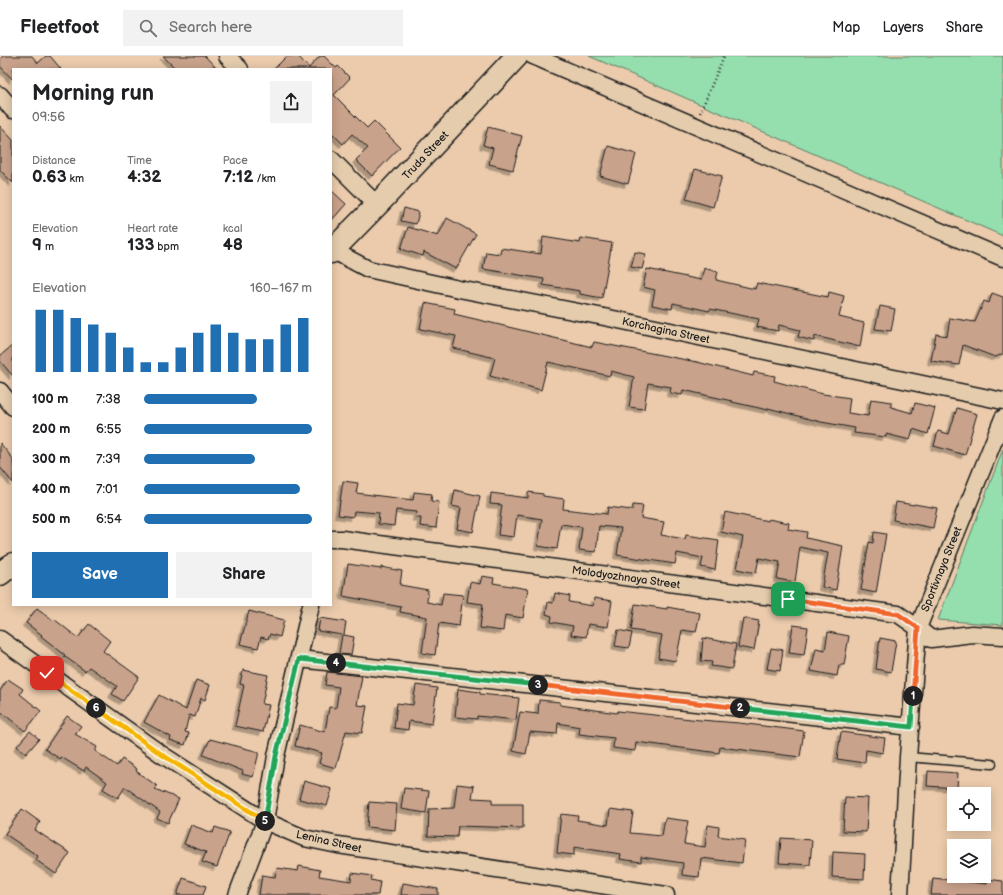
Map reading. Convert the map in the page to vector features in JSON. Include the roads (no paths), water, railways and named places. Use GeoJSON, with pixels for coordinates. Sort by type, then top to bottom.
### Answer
{"type":"FeatureCollection","features":[{"type":"Feature","properties":{"kind":"street"},"geometry":{"type":"LineString","coordinates":[[227,56],[239,68]]}},
{"type":"Feature","properties":{"kind":"street","name":"Truda Street"},"geometry":{"type":"LineString","coordinates":[[332,251],[517,56]]}},
{"type":"Feature","properties":{"kind":"street"},"geometry":{"type":"LineString","coordinates":[[533,56],[1003,258]]}},
{"type":"Feature","properties":{"kind":"street"},"geometry":{"type":"LineString","coordinates":[[0,95],[12,109]]}},
{"type":"Feature","properties":{"kind":"street"},"geometry":{"type":"LineString","coordinates":[[332,161],[377,205]]}},
{"type":"Feature","properties":{"kind":"street","name":"Korchagina Street"},"geometry":{"type":"LineString","coordinates":[[332,251],[368,269],[459,289],[611,318],[1003,401]]}},
{"type":"Feature","properties":{"kind":"street"},"geometry":{"type":"LineString","coordinates":[[0,391],[12,406]]}},
{"type":"Feature","properties":{"kind":"street","name":"Sportivnaya Street"},"geometry":{"type":"LineString","coordinates":[[900,895],[908,757],[918,628],[1003,418]]}},
{"type":"Feature","properties":{"kind":"street","name":"Molodyozhnaya Street"},"geometry":{"type":"LineString","coordinates":[[332,539],[342,539],[898,614],[931,639],[972,634],[1003,636]]}},
{"type":"Feature","properties":{"kind":"street"},"geometry":{"type":"LineString","coordinates":[[0,574],[12,565]]}},
{"type":"Feature","properties":{"kind":"street"},"geometry":{"type":"LineString","coordinates":[[237,895],[265,821],[276,756],[311,606]]}},
{"type":"Feature","properties":{"kind":"street","name":"Lenina Street"},"geometry":{"type":"LineString","coordinates":[[0,639],[161,754],[265,821],[304,838],[338,845],[666,895]]}},
{"type":"Feature","properties":{"kind":"street"},"geometry":{"type":"LineString","coordinates":[[299,659],[911,727]]}},
{"type":"Feature","properties":{"kind":"lane"},"geometry":{"type":"LineString","coordinates":[[908,757],[992,764]]}}]}
